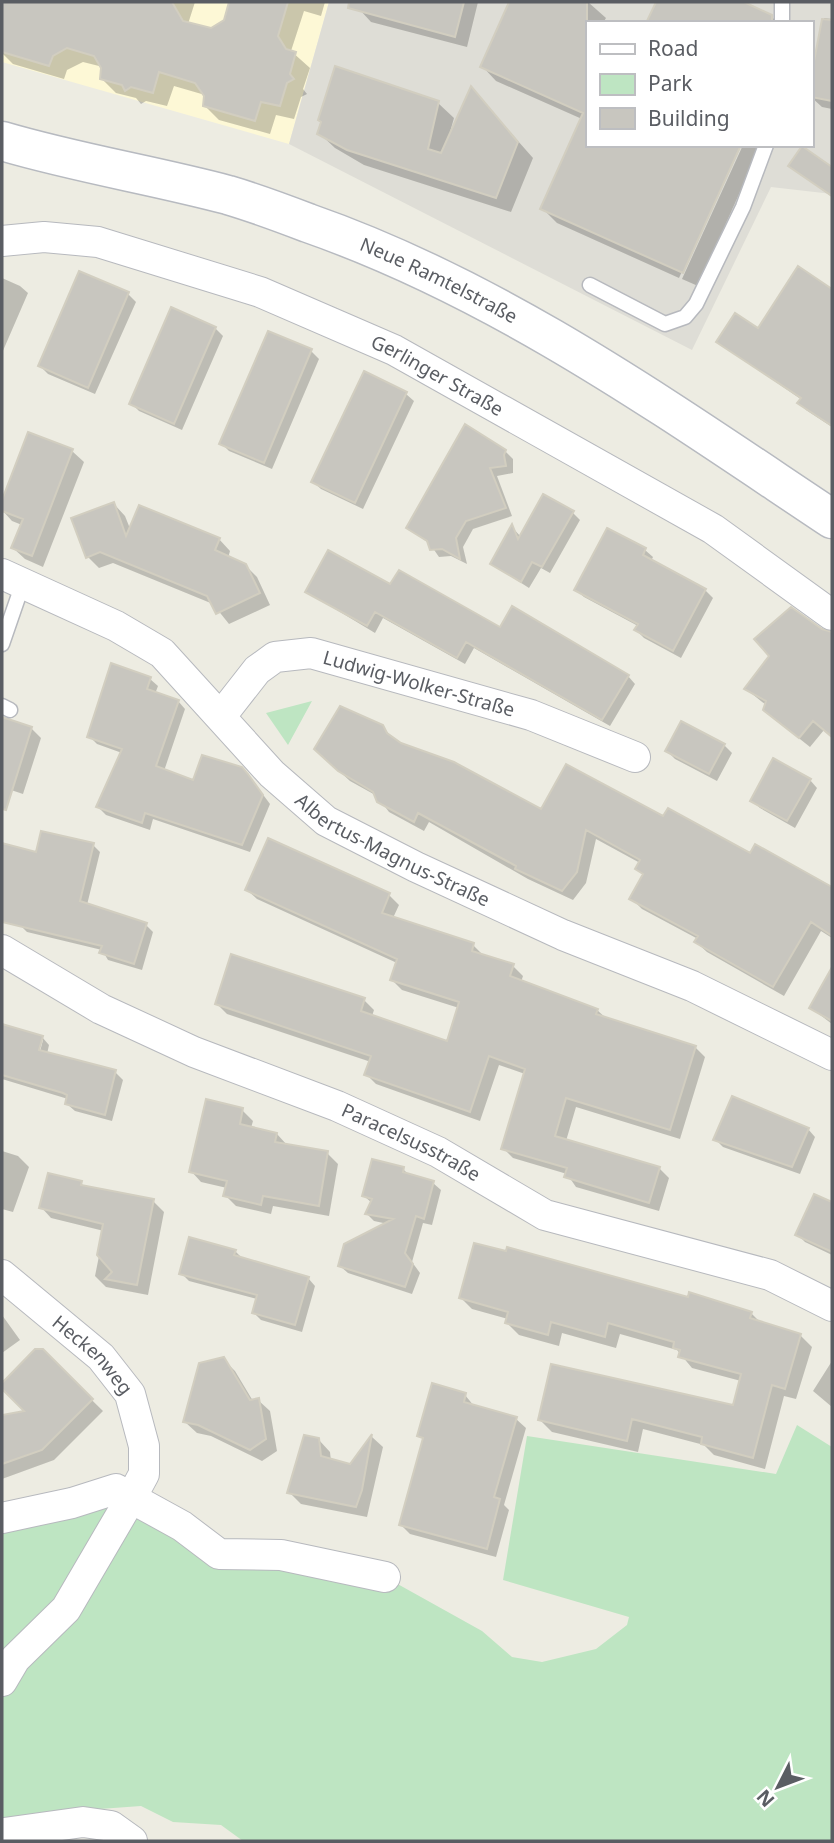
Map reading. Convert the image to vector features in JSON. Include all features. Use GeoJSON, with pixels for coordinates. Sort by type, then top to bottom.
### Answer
{"type":"FeatureCollection","features":[{"type":"Feature","properties":{"kind":"main road","name":"Neue Ramtelstraße"},"geometry":{"type":"LineString","coordinates":[[2,141],[229,196],[403,260],[516,316],[631,384],[832,519]]}},
{"type":"Feature","properties":{"kind":"street","name":"Gerlinger Straße"},"geometry":{"type":"LineString","coordinates":[[2,241],[44,237],[99,242],[260,292],[394,350],[713,529],[832,615]]}},
{"type":"Feature","properties":{"kind":"street","name":"Albertus-Magnus-Straße"},"geometry":{"type":"LineString","coordinates":[[12,579],[116,626],[162,653],[272,774],[326,821],[416,867],[563,935],[692,986],[832,1055]]}},
{"type":"Feature","properties":{"kind":"street","name":"Ludwig-Wolker-Straße"},"geometry":{"type":"LineString","coordinates":[[221,716],[257,670],[275,657],[311,653],[531,715],[635,757]]}},
{"type":"Feature","properties":{"kind":"street","name":"Paracelsusstraße"},"geometry":{"type":"LineString","coordinates":[[2,950],[101,1009],[194,1052],[337,1106],[425,1146],[545,1215],[770,1275],[832,1306]]}},
{"type":"Feature","properties":{"kind":"street","name":"Heckenweg"},"geometry":{"type":"LineString","coordinates":[[2,1275],[100,1357],[130,1394],[145,1446],[144,1474],[66,1609],[15,1659],[2,1681]]}},
{"type":"Feature","properties":{"kind":"street"},"geometry":{"type":"LineString","coordinates":[[2,1518],[72,1503],[116,1489],[182,1526],[219,1554],[281,1555],[385,1577]]}},
{"type":"Feature","properties":{"kind":"street"},"geometry":{"type":"LineString","coordinates":[[2,1829],[83,1822],[111,1826],[132,1841]]}},
{"type":"Feature","properties":{"kind":"lane"},"geometry":{"type":"LineString","coordinates":[[782,2],[782,21]]}},
{"type":"Feature","properties":{"kind":"lane"},"geometry":{"type":"LineString","coordinates":[[590,285],[666,324],[685,317],[696,304],[743,207],[764,147]]}},
{"type":"Feature","properties":{"kind":"lane"},"geometry":{"type":"LineString","coordinates":[[2,644],[12,579]]}},
{"type":"Feature","properties":{"kind":"shaded area"},"geometry":{"type":"Polygon","coordinates":[[[2,2],[329,2],[289,144],[2,62],[2,2]]]}},
{"type":"Feature","properties":{"kind":"shaded area"},"geometry":{"type":"Polygon","coordinates":[[[329,2],[832,2],[832,194],[771,187],[692,350],[289,144],[329,2]]]}},
{"type":"Feature","properties":{"kind":"green space"},"geometry":{"type":"Polygon","coordinates":[[[312,701],[288,745],[266,713],[312,701]]]}},
{"type":"Feature","properties":{"kind":"green space"},"geometry":{"type":"Polygon","coordinates":[[[797,1425],[832,1447],[832,1841],[243,1841],[221,1825],[173,1822],[141,1806],[72,1811],[2,1834],[2,1518],[116,1489],[219,1554],[385,1577],[482,1631],[512,1657],[542,1662],[596,1649],[627,1625],[629,1617],[503,1580],[527,1436],[776,1474],[797,1425]]]}},
{"type":"Feature","properties":{"kind":"building"},"geometry":{"type":"Polygon","coordinates":[[[2,2],[172,2],[183,21],[211,28],[224,20],[229,2],[288,2],[278,36],[286,49],[296,52],[290,74],[294,79],[287,83],[280,106],[261,102],[255,121],[203,106],[204,96],[195,83],[159,72],[153,93],[131,87],[125,91],[122,85],[100,79],[101,68],[94,56],[67,48],[53,56],[49,66],[2,52],[2,2]]]}},
{"type":"Feature","properties":{"kind":"building"},"geometry":{"type":"Polygon","coordinates":[[[349,2],[464,2],[455,37],[348,8],[349,2]]]}},
{"type":"Feature","properties":{"kind":"building"},"geometry":{"type":"Polygon","coordinates":[[[509,2],[587,2],[586,147],[740,147],[683,273],[540,209],[583,113],[480,67],[509,2]]]}},
{"type":"Feature","properties":{"kind":"building"},"geometry":{"type":"Polygon","coordinates":[[[656,2],[744,2],[772,15],[772,21],[647,21],[656,2]]]}},
{"type":"Feature","properties":{"kind":"building"},"geometry":{"type":"Polygon","coordinates":[[[822,19],[832,20],[832,101],[813,97],[813,66],[822,19]]]}},
{"type":"Feature","properties":{"kind":"building"},"geometry":{"type":"Polygon","coordinates":[[[335,66],[439,101],[428,149],[441,153],[471,86],[518,142],[496,198],[347,150],[317,134],[321,122],[318,120],[335,66]]]}},
{"type":"Feature","properties":{"kind":"building"},"geometry":{"type":"Polygon","coordinates":[[[803,147],[832,167],[832,196],[788,166],[803,147]]]}},
{"type":"Feature","properties":{"kind":"building"},"geometry":{"type":"Polygon","coordinates":[[[798,266],[832,289],[832,426],[797,403],[801,398],[716,342],[735,313],[758,328],[798,266]]]}},
{"type":"Feature","properties":{"kind":"building"},"geometry":{"type":"Polygon","coordinates":[[[79,271],[129,292],[88,388],[38,366],[79,271]]]}},
{"type":"Feature","properties":{"kind":"building"},"geometry":{"type":"Polygon","coordinates":[[[171,307],[216,327],[174,424],[129,404],[171,307]]]}},
{"type":"Feature","properties":{"kind":"building"},"geometry":{"type":"Polygon","coordinates":[[[268,331],[312,349],[264,463],[219,444],[268,331]]]}},
{"type":"Feature","properties":{"kind":"building"},"geometry":{"type":"Polygon","coordinates":[[[364,371],[407,392],[355,503],[311,482],[364,371]]]}},
{"type":"Feature","properties":{"kind":"building"},"geometry":{"type":"Polygon","coordinates":[[[465,424],[506,450],[506,466],[490,468],[506,508],[466,521],[456,538],[460,559],[442,549],[430,550],[427,541],[406,528],[465,424]]]}},
{"type":"Feature","properties":{"kind":"building"},"geometry":{"type":"Polygon","coordinates":[[[28,432],[73,449],[32,556],[11,548],[23,519],[2,511],[2,500],[28,432]]]}},
{"type":"Feature","properties":{"kind":"building"},"geometry":{"type":"Polygon","coordinates":[[[543,494],[574,511],[542,567],[532,562],[521,582],[490,564],[512,524],[518,539],[543,494]]]}},
{"type":"Feature","properties":{"kind":"building"},"geometry":{"type":"Polygon","coordinates":[[[114,502],[126,536],[139,505],[220,538],[215,550],[246,564],[260,593],[216,614],[207,596],[100,552],[86,558],[71,518],[114,502]]]}},
{"type":"Feature","properties":{"kind":"building"},"geometry":{"type":"Polygon","coordinates":[[[607,528],[646,548],[643,555],[706,589],[673,651],[634,630],[638,624],[574,590],[607,528]]]}},
{"type":"Feature","properties":{"kind":"building"},"geometry":{"type":"Polygon","coordinates":[[[328,550],[390,584],[399,570],[500,627],[512,606],[629,675],[602,720],[466,642],[457,658],[375,612],[367,626],[305,592],[328,550]]]}},
{"type":"Feature","properties":{"kind":"building"},"geometry":{"type":"Polygon","coordinates":[[[791,607],[822,629],[832,632],[832,737],[813,721],[799,738],[763,710],[766,701],[744,689],[769,656],[754,639],[791,607]]]}},
{"type":"Feature","properties":{"kind":"building"},"geometry":{"type":"Polygon","coordinates":[[[111,663],[151,677],[147,689],[179,700],[156,766],[193,780],[202,755],[242,767],[248,774],[263,795],[242,845],[145,813],[142,823],[96,807],[122,749],[87,737],[111,663]]]}},
{"type":"Feature","properties":{"kind":"building"},"geometry":{"type":"Polygon","coordinates":[[[340,706],[383,725],[387,733],[401,743],[454,762],[541,809],[566,764],[663,816],[668,808],[750,853],[755,844],[832,887],[832,936],[811,922],[773,987],[694,942],[698,936],[629,899],[643,874],[635,869],[640,860],[586,830],[577,872],[562,891],[515,869],[516,866],[418,813],[414,822],[377,802],[373,792],[338,771],[314,749],[340,706]]]}},
{"type":"Feature","properties":{"kind":"building"},"geometry":{"type":"Polygon","coordinates":[[[2,717],[32,727],[6,810],[2,809],[2,717]]]}},
{"type":"Feature","properties":{"kind":"building"},"geometry":{"type":"Polygon","coordinates":[[[681,721],[725,744],[709,774],[665,751],[681,721]]]}},
{"type":"Feature","properties":{"kind":"building"},"geometry":{"type":"Polygon","coordinates":[[[773,758],[811,779],[787,821],[750,801],[773,758]]]}},
{"type":"Feature","properties":{"kind":"building"},"geometry":{"type":"Polygon","coordinates":[[[41,831],[94,843],[80,901],[147,923],[134,964],[99,953],[102,946],[2,922],[2,843],[36,852],[41,831]]]}},
{"type":"Feature","properties":{"kind":"building"},"geometry":{"type":"Polygon","coordinates":[[[268,838],[390,893],[382,913],[474,943],[472,951],[514,964],[510,976],[598,1009],[596,1014],[696,1046],[670,1130],[566,1098],[555,1136],[660,1167],[649,1203],[564,1177],[567,1168],[501,1149],[525,1069],[489,1056],[470,1112],[364,1075],[371,1056],[215,1004],[231,954],[365,998],[361,1011],[447,1041],[459,1002],[390,980],[397,959],[245,890],[268,838]]]}},
{"type":"Feature","properties":{"kind":"building"},"geometry":{"type":"Polygon","coordinates":[[[832,967],[832,1021],[809,1008],[832,967]]]}},
{"type":"Feature","properties":{"kind":"building"},"geometry":{"type":"Polygon","coordinates":[[[2,1024],[43,1036],[39,1050],[116,1070],[105,1115],[65,1104],[67,1095],[63,1093],[2,1075],[2,1024]]]}},
{"type":"Feature","properties":{"kind":"building"},"geometry":{"type":"Polygon","coordinates":[[[732,1096],[809,1128],[792,1167],[713,1140],[732,1096]]]}},
{"type":"Feature","properties":{"kind":"building"},"geometry":{"type":"Polygon","coordinates":[[[206,1099],[243,1108],[240,1124],[277,1133],[275,1142],[328,1151],[319,1206],[263,1196],[261,1205],[223,1196],[227,1181],[189,1172],[206,1099]]]}},
{"type":"Feature","properties":{"kind":"building"},"geometry":{"type":"Polygon","coordinates":[[[372,1159],[404,1167],[403,1172],[434,1181],[424,1219],[416,1216],[405,1253],[413,1264],[405,1287],[338,1266],[344,1244],[393,1219],[365,1214],[372,1199],[362,1196],[372,1159]]]}},
{"type":"Feature","properties":{"kind":"building"},"geometry":{"type":"Polygon","coordinates":[[[48,1173],[82,1181],[81,1185],[154,1199],[137,1285],[105,1279],[112,1272],[97,1255],[103,1224],[39,1208],[48,1173]]]}},
{"type":"Feature","properties":{"kind":"building"},"geometry":{"type":"Polygon","coordinates":[[[814,1194],[832,1202],[832,1252],[795,1235],[814,1194]]]}},
{"type":"Feature","properties":{"kind":"building"},"geometry":{"type":"Polygon","coordinates":[[[189,1237],[236,1250],[234,1255],[309,1277],[295,1325],[252,1313],[257,1295],[179,1274],[189,1237]]]}},
{"type":"Feature","properties":{"kind":"building"},"geometry":{"type":"Polygon","coordinates":[[[474,1243],[506,1251],[507,1247],[688,1297],[689,1292],[752,1312],[750,1318],[801,1334],[785,1389],[772,1385],[753,1458],[701,1444],[702,1437],[632,1419],[627,1441],[538,1420],[551,1364],[733,1405],[741,1374],[678,1357],[680,1350],[673,1348],[674,1342],[608,1323],[605,1337],[551,1322],[548,1335],[505,1323],[508,1312],[459,1298],[474,1243]]]}},
{"type":"Feature","properties":{"kind":"building"},"geometry":{"type":"Polygon","coordinates":[[[35,1349],[43,1349],[93,1399],[42,1450],[2,1464],[2,1415],[24,1411],[2,1389],[2,1383],[35,1349]]]}},
{"type":"Feature","properties":{"kind":"building"},"geometry":{"type":"Polygon","coordinates":[[[224,1357],[250,1400],[259,1398],[266,1439],[250,1450],[198,1425],[183,1422],[199,1363],[224,1357]]]}},
{"type":"Feature","properties":{"kind":"building"},"geometry":{"type":"Polygon","coordinates":[[[432,1383],[466,1393],[464,1402],[517,1417],[494,1497],[500,1499],[487,1549],[399,1525],[423,1438],[417,1436],[432,1383]]]}},
{"type":"Feature","properties":{"kind":"building"},"geometry":{"type":"Polygon","coordinates":[[[372,1434],[362,1490],[356,1507],[287,1493],[304,1435],[319,1438],[321,1456],[350,1464],[372,1434]]]}}]}
